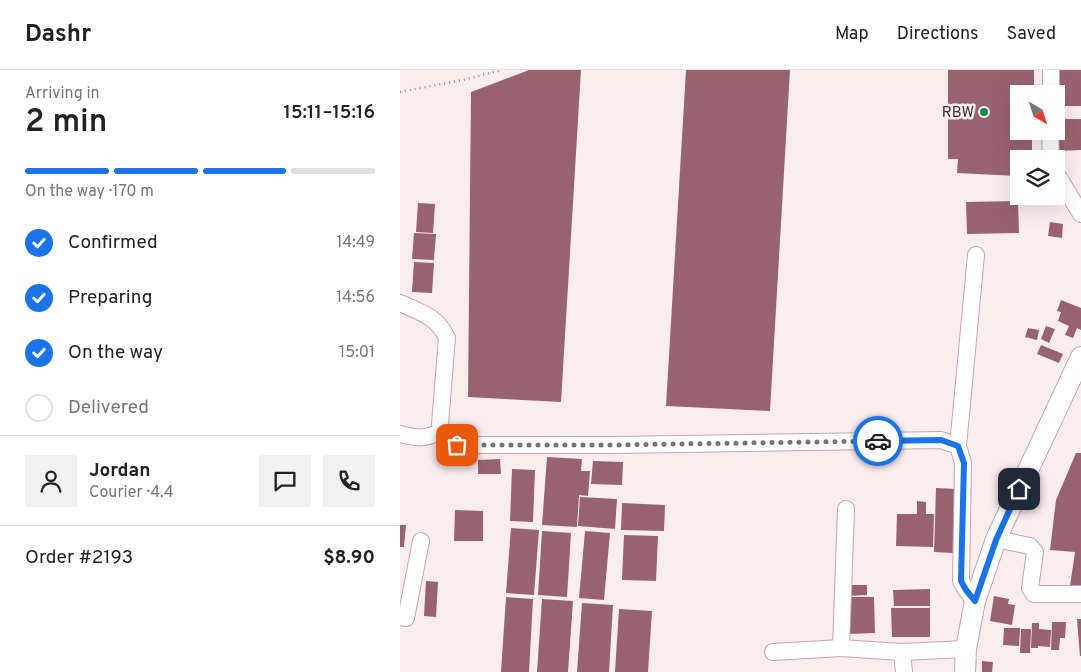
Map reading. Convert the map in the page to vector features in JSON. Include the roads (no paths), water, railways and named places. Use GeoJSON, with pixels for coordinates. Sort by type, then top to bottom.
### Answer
{"type":"FeatureCollection","features":[{"type":"Feature","properties":{"kind":"main road"},"geometry":{"type":"LineString","coordinates":[[965,672],[966,649],[975,601],[996,540],[1079,368]]}},
{"type":"Feature","properties":{"kind":"street"},"geometry":{"type":"LineString","coordinates":[[1051,70],[1051,85]]}},
{"type":"Feature","properties":{"kind":"street"},"geometry":{"type":"LineString","coordinates":[[1065,188],[1081,214]]}},
{"type":"Feature","properties":{"kind":"street"},"geometry":{"type":"LineString","coordinates":[[975,601],[961,581],[964,463],[958,446],[976,255]]}},
{"type":"Feature","properties":{"kind":"street"},"geometry":{"type":"LineString","coordinates":[[400,304],[432,318],[442,327],[447,338],[440,424],[446,438],[457,445],[612,445],[941,440],[958,446]]}},
{"type":"Feature","properties":{"kind":"street"},"geometry":{"type":"LineString","coordinates":[[400,434],[426,438],[443,431]]}},
{"type":"Feature","properties":{"kind":"street"},"geometry":{"type":"LineString","coordinates":[[841,648],[846,509]]}},
{"type":"Feature","properties":{"kind":"street"},"geometry":{"type":"LineString","coordinates":[[400,617],[406,618],[421,540]]}},
{"type":"Feature","properties":{"kind":"street"},"geometry":{"type":"LineString","coordinates":[[996,540],[1030,546],[1035,552],[1030,588],[1034,594],[1081,594]]}},
{"type":"Feature","properties":{"kind":"street"},"geometry":{"type":"LineString","coordinates":[[773,652],[841,648],[902,652],[966,649]]}},
{"type":"Feature","properties":{"kind":"street"},"geometry":{"type":"LineString","coordinates":[[902,652],[904,672]]}},
{"type":"Feature","properties":{"kind":"place","name":"RBW"},"geometry":{"type":"Point","coordinates":[984,112]}}]}
